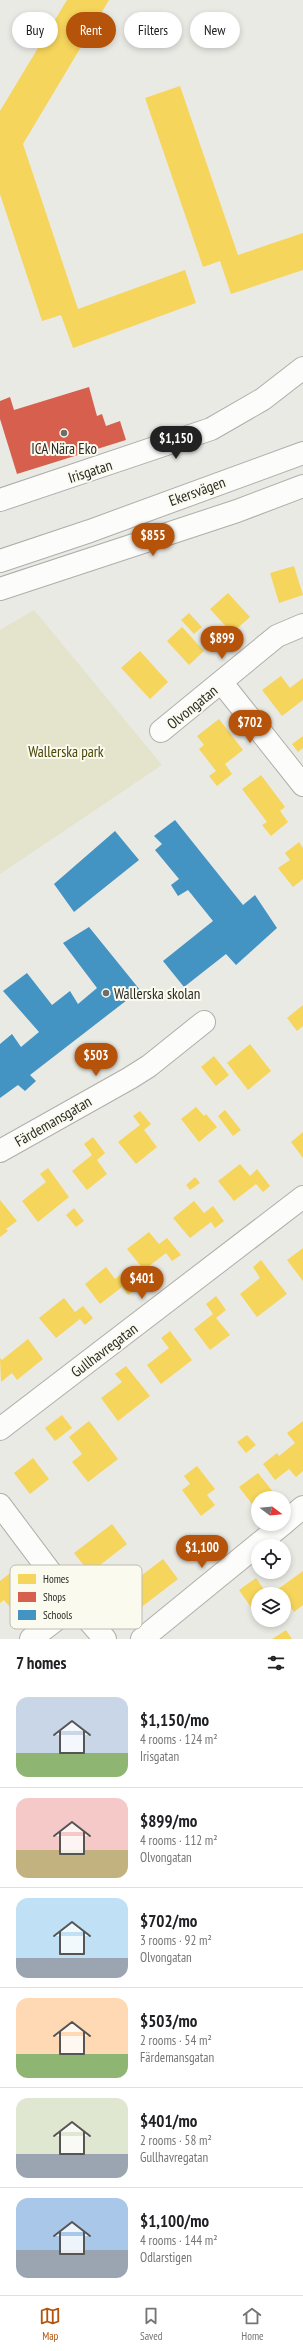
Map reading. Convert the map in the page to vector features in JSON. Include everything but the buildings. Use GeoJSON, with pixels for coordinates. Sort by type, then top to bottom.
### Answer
{"type":"FeatureCollection","features":[{"type":"Feature","properties":{"kind":"street","name":"Irisgatan"},"geometry":{"type":"LineString","coordinates":[[0,500],[211,429],[263,399],[303,368]]}},
{"type":"Feature","properties":{"kind":"street","name":"Ekersvägen"},"geometry":{"type":"LineString","coordinates":[[0,561],[90,531],[303,453]]}},
{"type":"Feature","properties":{"kind":"street","name":"Ekersvägen"},"geometry":{"type":"LineString","coordinates":[[0,589],[237,512],[303,486]]}},
{"type":"Feature","properties":{"kind":"street","name":"Olvongatan"},"geometry":{"type":"LineString","coordinates":[[161,731],[222,683],[277,636],[303,625]]}},
{"type":"Feature","properties":{"kind":"street","name":"Olvongatan"},"geometry":{"type":"LineString","coordinates":[[222,683],[303,785]]}},
{"type":"Feature","properties":{"kind":"street","name":"Färdemansgatan"},"geometry":{"type":"LineString","coordinates":[[0,1151],[149,1066],[204,1022]]}},
{"type":"Feature","properties":{"kind":"street","name":"Gullhavregatan"},"geometry":{"type":"LineString","coordinates":[[0,1429],[303,1197]]}},
{"type":"Feature","properties":{"kind":"street"},"geometry":{"type":"LineString","coordinates":[[0,1505],[45,1565]]}},
{"type":"Feature","properties":{"kind":"street"},"geometry":{"type":"LineString","coordinates":[[291,1518],[303,1507]]}},
{"type":"Feature","properties":{"kind":"street"},"geometry":{"type":"LineString","coordinates":[[142,1639],[275,1531]]}},
{"type":"Feature","properties":{"kind":"street"},"geometry":{"type":"LineString","coordinates":[[31,1639],[44,1629]]}},
{"type":"Feature","properties":{"kind":"street"},"geometry":{"type":"LineString","coordinates":[[95,1629],[104,1639]]}},
{"type":"Feature","properties":{"kind":"green space","name":"Wallerska park"},"geometry":{"type":"Polygon","coordinates":[[[34,610],[162,765],[0,874],[0,630],[34,610]]]}},
{"type":"Feature","properties":{"kind":"place","name":"ICA Nära Eko"},"geometry":{"type":"Point","coordinates":[64,433]}},
{"type":"Feature","properties":{"kind":"place","name":"Wallerska skolan"},"geometry":{"type":"Point","coordinates":[106,993]}}]}
